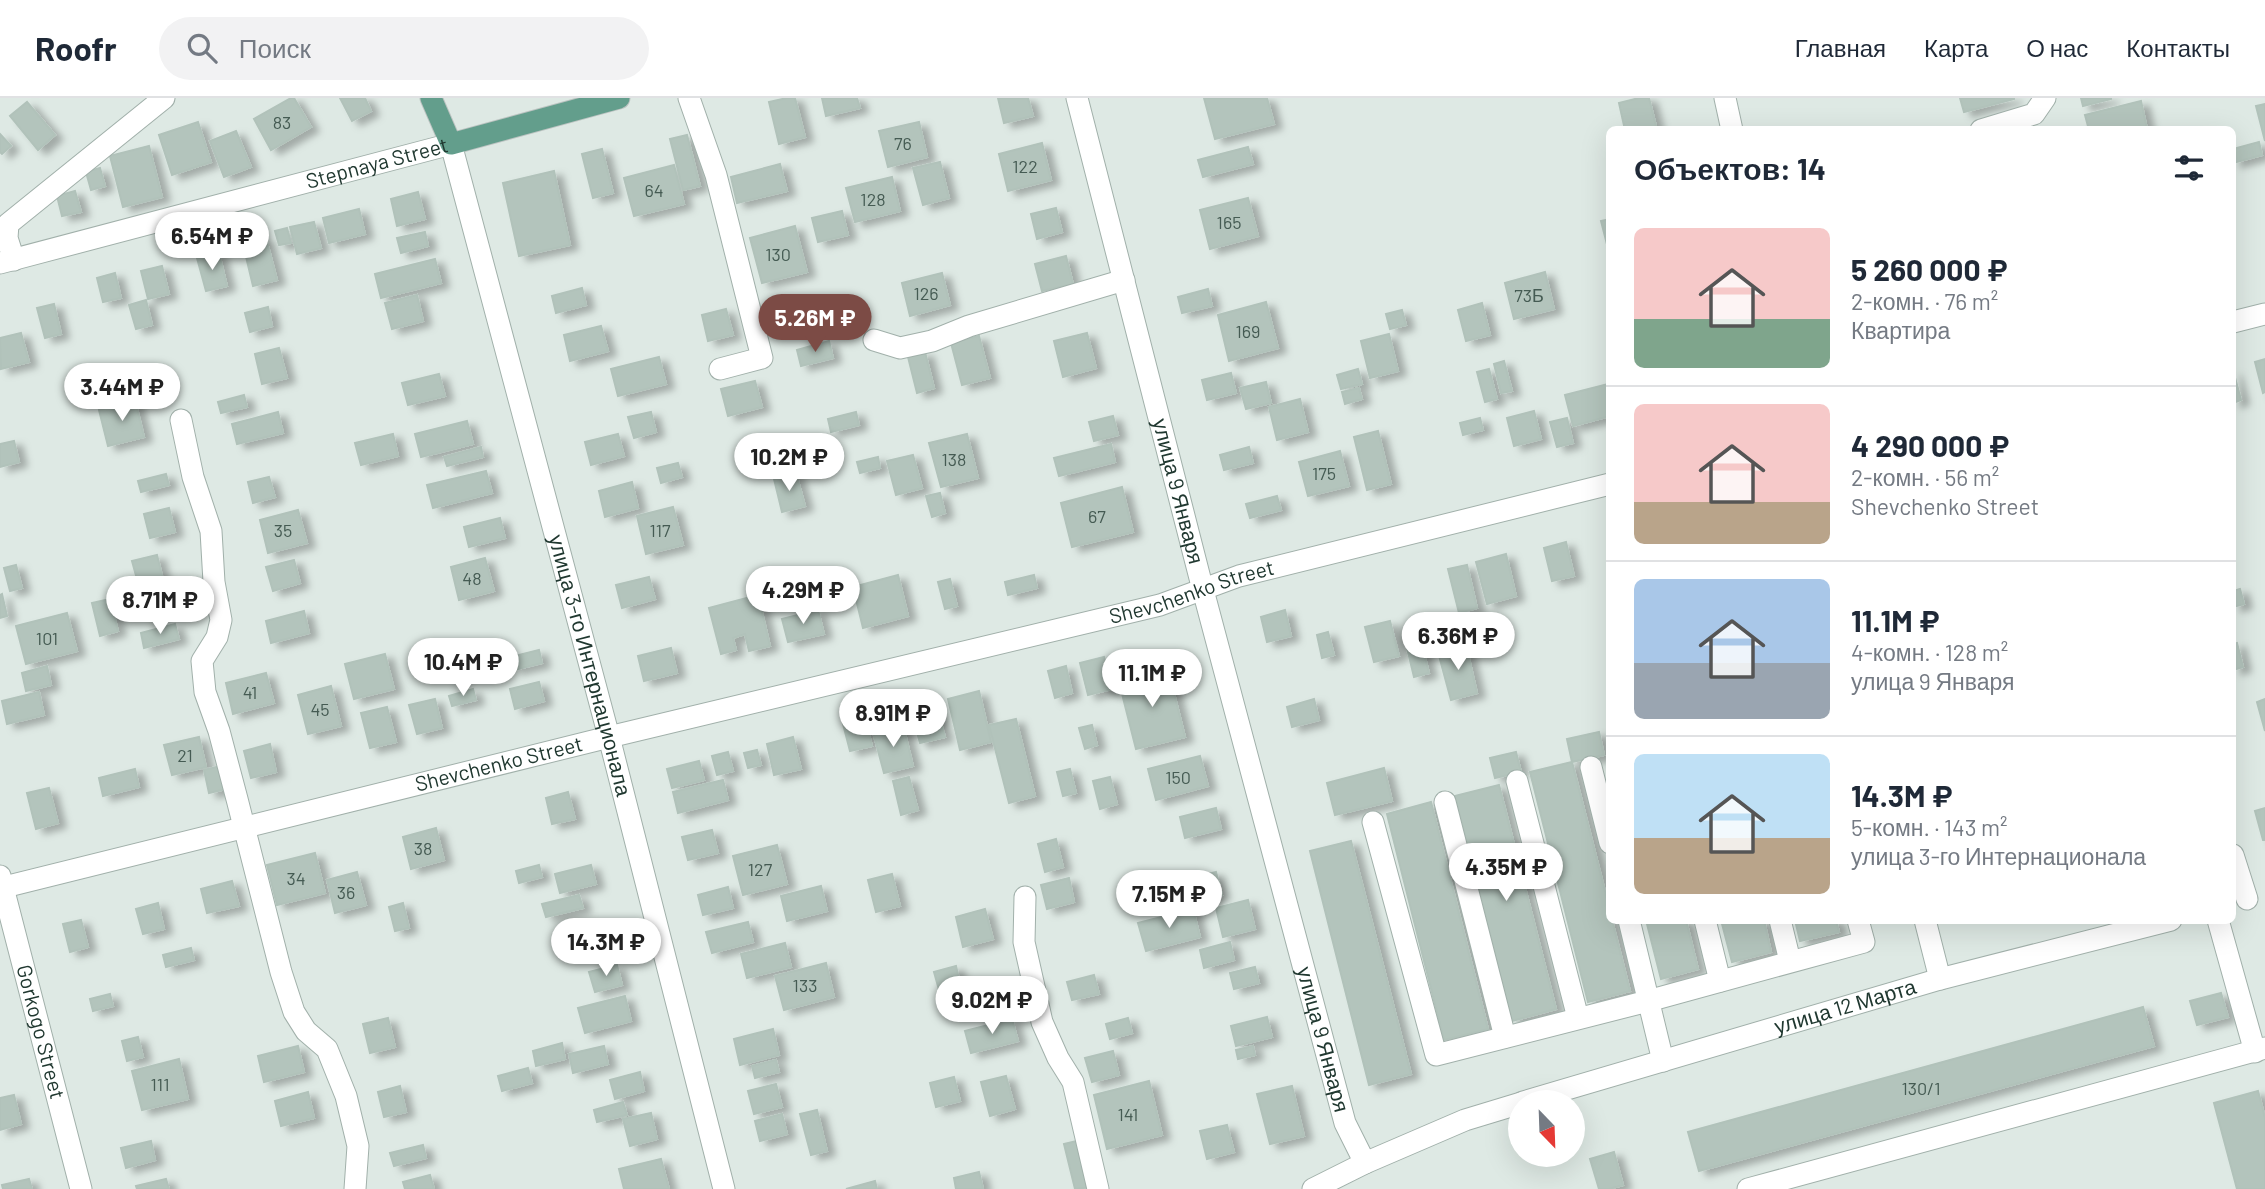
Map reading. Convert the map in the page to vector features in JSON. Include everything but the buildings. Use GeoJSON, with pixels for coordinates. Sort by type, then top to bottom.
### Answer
{"type":"FeatureCollection","features":[{"type":"Feature","properties":{"kind":"main road"},"geometry":{"type":"LineString","coordinates":[[430,98],[451,144]]}},
{"type":"Feature","properties":{"kind":"main road","name":"Stepnaya Street"},"geometry":{"type":"LineString","coordinates":[[451,144],[619,98]]}},
{"type":"Feature","properties":{"kind":"street","name":"Stepnaya Street"},"geometry":{"type":"LineString","coordinates":[[164,98],[8,224],[7,261],[451,144]]}},
{"type":"Feature","properties":{"kind":"street"},"geometry":{"type":"LineString","coordinates":[[689,98],[716,175],[762,358],[720,369]]}},
{"type":"Feature","properties":{"kind":"street","name":"улица 9 Января"},"geometry":{"type":"LineString","coordinates":[[1077,98],[1203,590],[1345,1123],[1365,1163]]}},
{"type":"Feature","properties":{"kind":"street"},"geometry":{"type":"LineString","coordinates":[[1725,98],[1731,126]]}},
{"type":"Feature","properties":{"kind":"street"},"geometry":{"type":"LineString","coordinates":[[1994,126],[2034,114],[2045,98]]}},
{"type":"Feature","properties":{"kind":"street","name":"улица 3-го Интернационала"},"geometry":{"type":"LineString","coordinates":[[451,144],[609,737],[723,1189]]}},
{"type":"Feature","properties":{"kind":"street"},"geometry":{"type":"LineString","coordinates":[[874,340],[900,348],[932,341],[969,327],[1124,280]]}},
{"type":"Feature","properties":{"kind":"street"},"geometry":{"type":"LineString","coordinates":[[2236,321],[2265,314]]}},
{"type":"Feature","properties":{"kind":"street"},"geometry":{"type":"LineString","coordinates":[[181,420],[193,477],[211,531],[214,582],[221,620],[217,637],[202,661],[205,692],[219,731],[281,972],[294,1012],[306,1031],[327,1049],[345,1096],[358,1146],[355,1189]]}},
{"type":"Feature","properties":{"kind":"street","name":"Shevchenko Street"},"geometry":{"type":"LineString","coordinates":[[1,884],[244,828],[1160,605],[1239,576],[1606,485]]}},
{"type":"Feature","properties":{"kind":"street"},"geometry":{"type":"LineString","coordinates":[[1591,767],[1606,828]]}},
{"type":"Feature","properties":{"kind":"street"},"geometry":{"type":"LineString","coordinates":[[1517,781],[1578,1018]]}},
{"type":"Feature","properties":{"kind":"street"},"geometry":{"type":"LineString","coordinates":[[1445,803],[1505,1037]]}},
{"type":"Feature","properties":{"kind":"street"},"geometry":{"type":"LineString","coordinates":[[1374,822],[1436,1055],[1864,942],[1859,924]]}},
{"type":"Feature","properties":{"kind":"street"},"geometry":{"type":"LineString","coordinates":[[2236,864],[2248,899]]}},
{"type":"Feature","properties":{"kind":"street","name":"Gorkogo Street"},"geometry":{"type":"LineString","coordinates":[[1,884],[81,1189]]}},
{"type":"Feature","properties":{"kind":"street"},"geometry":{"type":"LineString","coordinates":[[1025,897],[1024,942],[1042,1023],[1058,1058],[1073,1082],[1098,1189]]}},
{"type":"Feature","properties":{"kind":"street"},"geometry":{"type":"LineString","coordinates":[[1630,924],[1663,1061]]}},
{"type":"Feature","properties":{"kind":"street"},"geometry":{"type":"LineString","coordinates":[[1705,924],[1720,981]]}},
{"type":"Feature","properties":{"kind":"street"},"geometry":{"type":"LineString","coordinates":[[1781,924],[1790,961]]}},
{"type":"Feature","properties":{"kind":"street"},"geometry":{"type":"LineString","coordinates":[[1926,924],[1940,979]]}},
{"type":"Feature","properties":{"kind":"street","name":"улица 12 Марта"},"geometry":{"type":"LineString","coordinates":[[1566,1090],[1940,979],[2155,924]]}},
{"type":"Feature","properties":{"kind":"street"},"geometry":{"type":"LineString","coordinates":[[1748,1189],[2260,1050],[2219,924]]}},
{"type":"Feature","properties":{"kind":"street","name":"улица 12 Марта"},"geometry":{"type":"LineString","coordinates":[[1313,1189],[1365,1163],[1465,1120],[1508,1107]]}}]}
